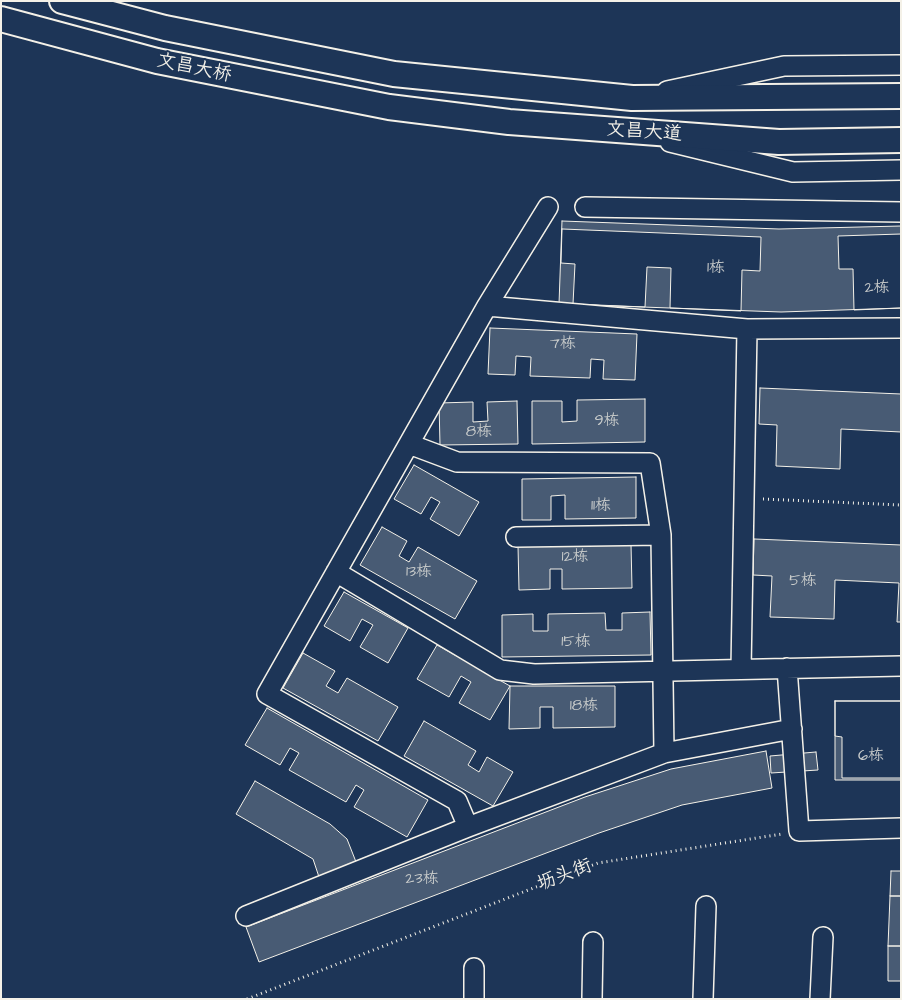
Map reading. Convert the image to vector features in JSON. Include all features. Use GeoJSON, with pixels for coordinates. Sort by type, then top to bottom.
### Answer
{"type":"FeatureCollection","features":[{"type":"Feature","properties":{"kind":"main road","name":"文昌大桥"},"geometry":{"type":"LineString","coordinates":[[62,1],[165,28],[394,74]]}},
{"type":"Feature","properties":{"kind":"main road","name":"文昌大桥"},"geometry":{"type":"LineString","coordinates":[[1,19],[157,61],[389,107]]}},
{"type":"Feature","properties":{"kind":"main road","name":"文昌大道"},"geometry":{"type":"LineString","coordinates":[[394,74],[632,98],[901,96]]}},
{"type":"Feature","properties":{"kind":"main road","name":"文昌大道"},"geometry":{"type":"LineString","coordinates":[[389,107],[509,122],[779,142],[901,140]]}},
{"type":"Feature","properties":{"kind":"street"},"geometry":{"type":"LineString","coordinates":[[632,98],[784,66],[901,65]]}},
{"type":"Feature","properties":{"kind":"street"},"geometry":{"type":"LineString","coordinates":[[630,132],[793,172],[901,170]]}},
{"type":"Feature","properties":{"kind":"street"},"geometry":{"type":"LineString","coordinates":[[585,207],[901,212]]}},
{"type":"Feature","properties":{"kind":"street"},"geometry":{"type":"LineString","coordinates":[[468,827],[457,801],[267,694],[486,306],[548,208]]}},
{"type":"Feature","properties":{"kind":"street"},"geometry":{"type":"LineString","coordinates":[[486,306],[748,329],[901,328]]}},
{"type":"Feature","properties":{"kind":"street"},"geometry":{"type":"LineString","coordinates":[[741,669],[748,329]]}},
{"type":"Feature","properties":{"kind":"street"},"geometry":{"type":"LineString","coordinates":[[409,444],[457,462],[650,463],[661,535],[664,753]]}},
{"type":"Feature","properties":{"kind":"street"},"geometry":{"type":"LineString","coordinates":[[516,537],[661,535]]}},
{"type":"Feature","properties":{"kind":"street"},"geometry":{"type":"LineString","coordinates":[[336,572],[500,670],[534,674],[901,666]]}},
{"type":"Feature","properties":{"kind":"street"},"geometry":{"type":"LineString","coordinates":[[787,668],[798,831],[901,828]]}},
{"type":"Feature","properties":{"kind":"street"},"geometry":{"type":"LineString","coordinates":[[246,916],[468,827],[664,753],[792,729]]}},
{"type":"Feature","properties":{"kind":"street"},"geometry":{"type":"LineString","coordinates":[[703,999],[706,906]]}},
{"type":"Feature","properties":{"kind":"street"},"geometry":{"type":"LineString","coordinates":[[820,999],[823,937]]}},
{"type":"Feature","properties":{"kind":"street"},"geometry":{"type":"LineString","coordinates":[[592,999],[593,942]]}},
{"type":"Feature","properties":{"kind":"street"},"geometry":{"type":"LineString","coordinates":[[474,968],[474,999]]}},
{"type":"Feature","properties":{"kind":"path"},"geometry":{"type":"LineString","coordinates":[[745,499],[901,505]]}},
{"type":"Feature","properties":{"kind":"path","name":"坜头街"},"geometry":{"type":"LineString","coordinates":[[248,999],[598,863],[798,831]]}},
{"type":"Feature","properties":{"kind":"building"},"geometry":{"type":"Polygon","coordinates":[[[562,221],[779,229],[901,226],[901,308],[781,312],[559,304],[562,221]]]}},
{"type":"Feature","properties":{"kind":"building"},"geometry":{"type":"Polygon","coordinates":[[[562,229],[761,237],[760,271],[742,270],[741,311],[670,308],[671,268],[647,267],[645,307],[573,304],[575,264],[561,263],[562,229]]]}},
{"type":"Feature","properties":{"kind":"building"},"geometry":{"type":"Polygon","coordinates":[[[901,234],[901,308],[854,310],[853,269],[839,269],[838,236],[901,234]]]}},
{"type":"Feature","properties":{"kind":"building"},"geometry":{"type":"Polygon","coordinates":[[[490,328],[637,334],[635,380],[603,379],[604,360],[591,359],[590,378],[530,376],[531,357],[516,356],[515,375],[488,374],[490,328]]]}},
{"type":"Feature","properties":{"kind":"building"},"geometry":{"type":"Polygon","coordinates":[[[760,388],[901,394],[901,432],[841,429],[840,469],[776,466],[777,425],[759,424],[760,388]]]}},
{"type":"Feature","properties":{"kind":"building"},"geometry":{"type":"Polygon","coordinates":[[[645,399],[645,442],[532,444],[532,401],[562,401],[562,422],[577,421],[577,400],[645,399]]]}},
{"type":"Feature","properties":{"kind":"building"},"geometry":{"type":"Polygon","coordinates":[[[517,401],[518,444],[440,445],[439,403],[473,402],[473,422],[488,421],[487,402],[517,401]]]}},
{"type":"Feature","properties":{"kind":"building"},"geometry":{"type":"Polygon","coordinates":[[[414,465],[479,502],[459,536],[430,519],[440,502],[431,497],[421,514],[394,499],[414,465]]]}},
{"type":"Feature","properties":{"kind":"building"},"geometry":{"type":"Polygon","coordinates":[[[636,477],[636,518],[565,519],[565,495],[551,496],[551,520],[522,520],[522,479],[636,477]]]}},
{"type":"Feature","properties":{"kind":"building"},"geometry":{"type":"Polygon","coordinates":[[[382,527],[407,541],[399,556],[409,562],[418,547],[477,581],[455,619],[360,565],[382,527]]]}},
{"type":"Feature","properties":{"kind":"building"},"geometry":{"type":"Polygon","coordinates":[[[754,539],[901,545],[901,622],[897,622],[899,583],[835,580],[834,619],[770,617],[772,576],[753,575],[754,539]]]}},
{"type":"Feature","properties":{"kind":"building"},"geometry":{"type":"Polygon","coordinates":[[[631,544],[632,588],[562,589],[562,569],[550,569],[550,589],[519,590],[518,546],[631,544]]]}},
{"type":"Feature","properties":{"kind":"building"},"geometry":{"type":"Polygon","coordinates":[[[344,592],[408,628],[388,663],[360,647],[373,625],[362,619],[350,641],[324,626],[344,592]]]}},
{"type":"Feature","properties":{"kind":"building"},"geometry":{"type":"Polygon","coordinates":[[[650,612],[651,655],[502,657],[502,615],[533,614],[533,631],[548,631],[548,614],[605,613],[606,630],[622,630],[622,613],[650,612]]]}},
{"type":"Feature","properties":{"kind":"building"},"geometry":{"type":"Polygon","coordinates":[[[437,645],[510,686],[490,720],[459,703],[471,682],[461,676],[449,697],[417,679],[437,645]]]}},
{"type":"Feature","properties":{"kind":"building"},"geometry":{"type":"Polygon","coordinates":[[[303,653],[335,671],[326,686],[338,693],[347,678],[398,707],[378,741],[283,688],[303,653]]]}},
{"type":"Feature","properties":{"kind":"building"},"geometry":{"type":"Polygon","coordinates":[[[510,686],[615,686],[615,727],[553,728],[553,707],[540,707],[540,728],[509,729],[510,686]]]}},
{"type":"Feature","properties":{"kind":"building"},"geometry":{"type":"Polygon","coordinates":[[[835,701],[901,701],[901,780],[835,780],[835,701]]]}},
{"type":"Feature","properties":{"kind":"building"},"geometry":{"type":"Polygon","coordinates":[[[835,701],[901,701],[901,778],[842,778],[842,737],[835,736],[835,701]]]}},
{"type":"Feature","properties":{"kind":"building"},"geometry":{"type":"Polygon","coordinates":[[[267,708],[428,800],[407,837],[354,807],[364,790],[356,785],[346,802],[289,770],[299,753],[290,748],[280,765],[245,745],[267,708]]]}},
{"type":"Feature","properties":{"kind":"building"},"geometry":{"type":"Polygon","coordinates":[[[424,721],[476,751],[468,765],[479,772],[487,757],[513,772],[493,806],[404,756],[424,721]]]}},
{"type":"Feature","properties":{"kind":"building"},"geometry":{"type":"Polygon","coordinates":[[[766,751],[772,788],[682,805],[599,833],[259,962],[246,927],[585,797],[671,769],[766,751]]]}},
{"type":"Feature","properties":{"kind":"building"},"geometry":{"type":"Polygon","coordinates":[[[816,752],[818,770],[771,773],[770,756],[816,752]]]}},
{"type":"Feature","properties":{"kind":"building"},"geometry":{"type":"Polygon","coordinates":[[[255,781],[330,824],[347,839],[358,867],[320,880],[313,859],[236,814],[255,781]]]}},
{"type":"Feature","properties":{"kind":"building"},"geometry":{"type":"Polygon","coordinates":[[[891,871],[901,871],[901,896],[890,896],[891,871]]]}},
{"type":"Feature","properties":{"kind":"building"},"geometry":{"type":"Polygon","coordinates":[[[890,896],[901,896],[901,946],[888,946],[890,896]]]}},
{"type":"Feature","properties":{"kind":"building"},"geometry":{"type":"Polygon","coordinates":[[[888,946],[901,946],[901,981],[888,981],[888,946]]]}}]}
